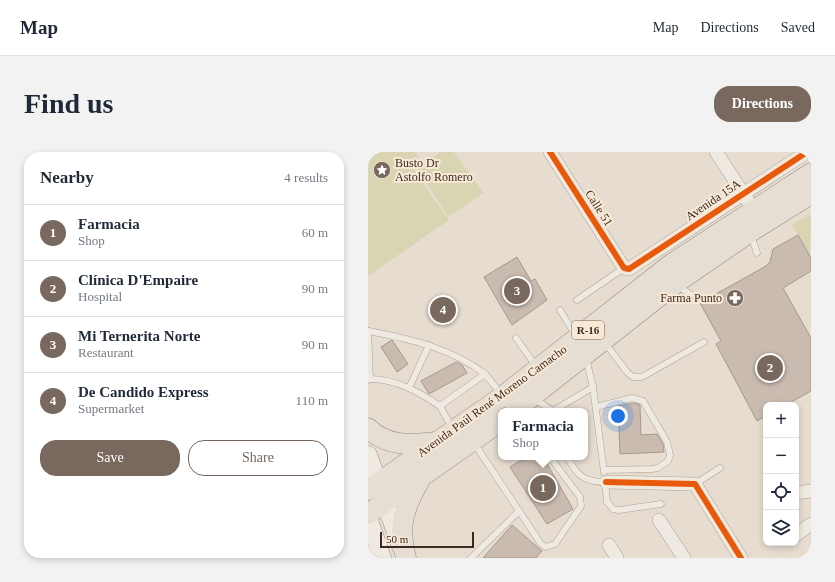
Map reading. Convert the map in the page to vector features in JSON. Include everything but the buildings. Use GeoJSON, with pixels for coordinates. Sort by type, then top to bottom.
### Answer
{"type":"FeatureCollection","features":[{"type":"Feature","properties":{"kind":"main road","name":"Avenida Paúl René Moreno Camacho"},"geometry":{"type":"LineString","coordinates":[[508,404],[538,369],[581,346],[603,340],[683,289],[811,173]]}},
{"type":"Feature","properties":{"kind":"main road","name":"Avenida Paúl René Moreno Camacho"},"geometry":{"type":"LineString","coordinates":[[508,404],[532,398],[581,346],[670,265],[811,194]]}},
{"type":"Feature","properties":{"kind":"main road","name":"Avenida Paúl René Moreno Camacho"},"geometry":{"type":"LineString","coordinates":[[373,486],[446,436],[498,409]]}},
{"type":"Feature","properties":{"kind":"main road","name":"Avenida Paúl René Moreno Camacho"},"geometry":{"type":"LineString","coordinates":[[368,514],[386,503],[498,423]]}},
{"type":"Feature","properties":{"kind":"main road"},"geometry":{"type":"LineString","coordinates":[[368,428],[386,440],[402,444],[414,445],[446,436]]}},
{"type":"Feature","properties":{"kind":"main road"},"geometry":{"type":"LineString","coordinates":[[368,455],[373,486],[386,503],[405,558]]}},
{"type":"Feature","properties":{"kind":"main road"},"geometry":{"type":"LineString","coordinates":[[405,558],[402,544],[404,512],[408,500],[423,477]]}},
{"type":"Feature","properties":{"kind":"main road"},"geometry":{"type":"LineString","coordinates":[[368,518],[382,558]]}},
{"type":"Feature","properties":{"kind":"street","name":"Calle 51"},"geometry":{"type":"LineString","coordinates":[[550,152],[629,268]]}},
{"type":"Feature","properties":{"kind":"street"},"geometry":{"type":"LineString","coordinates":[[716,152],[743,193],[756,223]]}},
{"type":"Feature","properties":{"kind":"street","name":"Avenida 15A"},"geometry":{"type":"LineString","coordinates":[[629,268],[807,152]]}},
{"type":"Feature","properties":{"kind":"street"},"geometry":{"type":"LineString","coordinates":[[605,476],[695,484],[741,558]]}},
{"type":"Feature","properties":{"kind":"street"},"geometry":{"type":"LineString","coordinates":[[799,493],[811,492]]}},
{"type":"Feature","properties":{"kind":"street"},"geometry":{"type":"LineString","coordinates":[[659,520],[684,558]]}},
{"type":"Feature","properties":{"kind":"street"},"geometry":{"type":"LineString","coordinates":[[799,533],[811,524]]}},
{"type":"Feature","properties":{"kind":"street"},"geometry":{"type":"LineString","coordinates":[[609,545],[617,558]]}},
{"type":"Feature","properties":{"kind":"lane"},"geometry":{"type":"LineString","coordinates":[[756,223],[757,252]]}},
{"type":"Feature","properties":{"kind":"lane"},"geometry":{"type":"LineString","coordinates":[[576,300],[629,268]]}},
{"type":"Feature","properties":{"kind":"lane"},"geometry":{"type":"LineString","coordinates":[[560,310],[581,346],[593,387],[607,502],[613,509],[619,510],[661,504]]}},
{"type":"Feature","properties":{"kind":"lane"},"geometry":{"type":"LineString","coordinates":[[446,436],[440,406],[409,388],[382,379],[369,380],[368,331],[401,337],[456,355],[472,364],[484,374],[508,404]]}},
{"type":"Feature","properties":{"kind":"lane"},"geometry":{"type":"LineString","coordinates":[[516,338],[538,369]]}},
{"type":"Feature","properties":{"kind":"lane"},"geometry":{"type":"LineString","coordinates":[[603,340],[627,372],[633,377],[642,377],[704,342]]}},
{"type":"Feature","properties":{"kind":"lane"},"geometry":{"type":"LineString","coordinates":[[409,388],[429,345]]}},
{"type":"Feature","properties":{"kind":"lane"},"geometry":{"type":"LineString","coordinates":[[440,406],[484,374]]}},
{"type":"Feature","properties":{"kind":"lane"},"geometry":{"type":"LineString","coordinates":[[558,408],[593,387]]}},
{"type":"Feature","properties":{"kind":"lane"},"geometry":{"type":"LineString","coordinates":[[532,398],[548,408]]}},
{"type":"Feature","properties":{"kind":"lane"},"geometry":{"type":"LineString","coordinates":[[569,460],[583,478],[592,482],[605,476],[658,468],[668,461],[669,449],[643,401],[632,398],[596,407]]}},
{"type":"Feature","properties":{"kind":"lane"},"geometry":{"type":"LineString","coordinates":[[473,442],[540,544],[546,547],[555,544],[581,506],[580,497],[552,460]]}},
{"type":"Feature","properties":{"kind":"lane"},"geometry":{"type":"LineString","coordinates":[[695,484],[720,468]]}},
{"type":"Feature","properties":{"kind":"lane"},"geometry":{"type":"LineString","coordinates":[[471,558],[518,512]]}},
{"type":"Feature","properties":{"kind":"shaded area"},"geometry":{"type":"Polygon","coordinates":[[[368,152],[415,152],[421,161],[412,167],[449,220],[368,276],[368,152]]]}},
{"type":"Feature","properties":{"kind":"shaded area"},"geometry":{"type":"Polygon","coordinates":[[[441,152],[454,152],[484,193],[448,217],[417,168],[441,152]]]}},
{"type":"Feature","properties":{"kind":"shaded area"},"geometry":{"type":"Polygon","coordinates":[[[809,214],[811,217],[810,257],[792,225],[809,214]]]}},
{"type":"Feature","properties":{"kind":"cycle path"},"geometry":{"type":"LineString","coordinates":[[550,152],[624,268],[629,269],[807,152]]}},
{"type":"Feature","properties":{"kind":"cycle path"},"geometry":{"type":"LineString","coordinates":[[606,482],[695,484],[741,558]]}},
{"type":"Feature","properties":{"kind":"place","name":"Busto Dr Astolfo Romero"},"geometry":{"type":"Point","coordinates":[382,170]}},
{"type":"Feature","properties":{"kind":"place","name":"Mi Ternerita Norte"},"geometry":{"type":"Point","coordinates":[517,291]}},
{"type":"Feature","properties":{"kind":"place","name":"Farma Punto"},"geometry":{"type":"Point","coordinates":[735,298]}},
{"type":"Feature","properties":{"kind":"place","name":"De Candido Express"},"geometry":{"type":"Point","coordinates":[443,310]}},
{"type":"Feature","properties":{"kind":"place","name":"Clínica D'Empaire"},"geometry":{"type":"Point","coordinates":[770,368]}},
{"type":"Feature","properties":{"kind":"place","name":"Farmacia"},"geometry":{"type":"Point","coordinates":[543,488]}}]}
